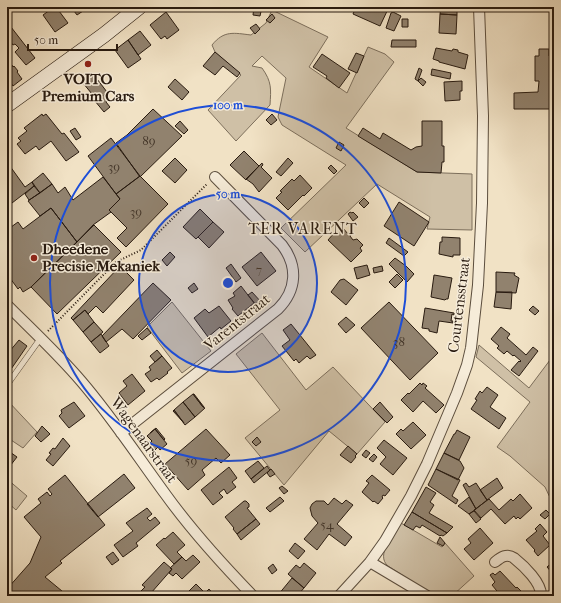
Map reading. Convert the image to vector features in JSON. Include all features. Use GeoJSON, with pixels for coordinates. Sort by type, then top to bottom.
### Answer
{"type":"FeatureCollection","features":[{"type":"Feature","properties":{"kind":"street"},"geometry":{"type":"LineString","coordinates":[[7,104],[104,35],[139,7]]}},
{"type":"Feature","properties":{"kind":"street","name":"Courtensstraat"},"geometry":{"type":"LineString","coordinates":[[339,596],[370,562],[397,521],[427,464],[462,379],[471,348],[478,285],[482,203],[483,116],[479,7]]}},
{"type":"Feature","properties":{"kind":"street","name":"Varentstraat"},"geometry":{"type":"LineString","coordinates":[[121,433],[278,309],[284,303],[292,286],[292,268],[287,251],[215,177]]}},
{"type":"Feature","properties":{"kind":"street","name":"Wagenaarstraat"},"geometry":{"type":"LineString","coordinates":[[7,305],[80,380],[193,530],[253,596]]}},
{"type":"Feature","properties":{"kind":"street"},"geometry":{"type":"LineString","coordinates":[[495,562],[503,556],[512,556],[538,584],[541,596]]}},
{"type":"Feature","properties":{"kind":"street"},"geometry":{"type":"LineString","coordinates":[[370,562],[427,596]]}},
{"type":"Feature","properties":{"kind":"lane"},"geometry":{"type":"LineString","coordinates":[[7,385],[40,339]]}},
{"type":"Feature","properties":{"kind":"path"},"geometry":{"type":"LineString","coordinates":[[40,339],[116,262],[140,250],[215,177]]}},
{"type":"Feature","properties":{"kind":"shaded area"},"geometry":{"type":"Polygon","coordinates":[[[272,10],[328,37],[309,67],[347,93],[368,47],[385,54],[394,62],[346,128],[417,172],[472,174],[472,230],[427,229],[430,217],[377,184],[305,252],[281,228],[346,165],[282,125],[278,117],[286,78],[262,56],[252,66],[262,68],[268,77],[271,90],[270,105],[236,141],[208,110],[241,75],[215,52],[212,45],[216,40],[225,35],[234,33],[251,35],[266,23],[272,10]]]}},
{"type":"Feature","properties":{"kind":"shaded area"},"geometry":{"type":"Polygon","coordinates":[[[172,302],[211,351],[182,373],[147,327],[172,302]]]}},
{"type":"Feature","properties":{"kind":"shaded area"},"geometry":{"type":"Polygon","coordinates":[[[262,333],[306,390],[333,367],[385,422],[357,454],[329,431],[284,485],[245,438],[280,410],[236,354],[262,333]]]}},
{"type":"Feature","properties":{"kind":"shaded area"},"geometry":{"type":"Polygon","coordinates":[[[479,345],[529,388],[550,360],[554,364],[554,506],[545,487],[510,456],[497,447],[530,402],[476,357],[479,345]]]}},
{"type":"Feature","properties":{"kind":"shaded area"},"geometry":{"type":"Polygon","coordinates":[[[7,400],[37,432],[23,448],[8,438],[7,439],[7,400]]]}},
{"type":"Feature","properties":{"kind":"shaded area"},"geometry":{"type":"Polygon","coordinates":[[[7,479],[27,496],[16,510],[7,502],[7,479]]]}},
{"type":"Feature","properties":{"kind":"shaded area"},"geometry":{"type":"Polygon","coordinates":[[[401,523],[442,547],[445,543],[474,576],[452,596],[435,596],[388,566],[384,556],[385,550],[387,544],[401,523]]]}},
{"type":"Feature","properties":{"kind":"building"},"geometry":{"type":"Polygon","coordinates":[[[44,7],[54,7],[48,11],[44,7]]]}},
{"type":"Feature","properties":{"kind":"building"},"geometry":{"type":"Polygon","coordinates":[[[56,7],[68,23],[55,32],[43,15],[56,7]]]}},
{"type":"Feature","properties":{"kind":"building"},"geometry":{"type":"Polygon","coordinates":[[[71,7],[89,7],[77,15],[71,7]]]}},
{"type":"Feature","properties":{"kind":"building"},"geometry":{"type":"Polygon","coordinates":[[[254,7],[262,7],[260,16],[253,15],[254,7]]]}},
{"type":"Feature","properties":{"kind":"building"},"geometry":{"type":"Polygon","coordinates":[[[356,7],[389,7],[380,26],[353,14],[356,7]]]}},
{"type":"Feature","properties":{"kind":"building"},"geometry":{"type":"Polygon","coordinates":[[[441,7],[457,7],[457,15],[440,14],[441,7]]]}},
{"type":"Feature","properties":{"kind":"building"},"geometry":{"type":"Polygon","coordinates":[[[166,12],[179,30],[167,39],[165,36],[161,39],[150,25],[166,12]]]}},
{"type":"Feature","properties":{"kind":"building"},"geometry":{"type":"Polygon","coordinates":[[[393,12],[401,16],[394,31],[386,28],[391,13],[393,12]]]}},
{"type":"Feature","properties":{"kind":"building"},"geometry":{"type":"Polygon","coordinates":[[[272,14],[275,18],[270,23],[266,20],[272,14]]]}},
{"type":"Feature","properties":{"kind":"building"},"geometry":{"type":"Polygon","coordinates":[[[440,14],[457,15],[456,34],[439,33],[440,14]]]}},
{"type":"Feature","properties":{"kind":"building"},"geometry":{"type":"Polygon","coordinates":[[[402,19],[408,19],[408,27],[402,27],[402,19]]]}},
{"type":"Feature","properties":{"kind":"building"},"geometry":{"type":"Polygon","coordinates":[[[256,24],[260,29],[255,34],[250,28],[256,24]]]}},
{"type":"Feature","properties":{"kind":"building"},"geometry":{"type":"Polygon","coordinates":[[[11,27],[35,58],[26,65],[15,52],[19,48],[15,44],[13,45],[7,37],[11,35],[7,29],[11,27]]]}},
{"type":"Feature","properties":{"kind":"building"},"geometry":{"type":"Polygon","coordinates":[[[140,31],[151,45],[138,55],[128,40],[140,31]]]}},
{"type":"Feature","properties":{"kind":"building"},"geometry":{"type":"Polygon","coordinates":[[[128,40],[141,59],[128,68],[115,50],[128,40]]]}},
{"type":"Feature","properties":{"kind":"building"},"geometry":{"type":"Polygon","coordinates":[[[392,40],[416,40],[416,47],[391,47],[392,40]]]}},
{"type":"Feature","properties":{"kind":"building"},"geometry":{"type":"Polygon","coordinates":[[[552,41],[554,41],[554,83],[550,83],[550,93],[554,93],[554,109],[514,109],[514,93],[538,92],[539,81],[535,81],[535,56],[539,56],[539,49],[549,49],[549,56],[552,56],[552,41]]]}},
{"type":"Feature","properties":{"kind":"building"},"geometry":{"type":"Polygon","coordinates":[[[436,48],[452,51],[453,49],[458,50],[458,52],[468,55],[465,69],[433,59],[436,48]]]}},
{"type":"Feature","properties":{"kind":"building"},"geometry":{"type":"Polygon","coordinates":[[[215,52],[240,73],[237,77],[223,66],[215,75],[203,66],[215,52]]]}},
{"type":"Feature","properties":{"kind":"building"},"geometry":{"type":"Polygon","coordinates":[[[356,53],[364,56],[357,73],[348,69],[356,53]]]}},
{"type":"Feature","properties":{"kind":"building"},"geometry":{"type":"Polygon","coordinates":[[[322,54],[350,73],[339,88],[326,78],[327,76],[313,67],[322,54]]]}},
{"type":"Feature","properties":{"kind":"building"},"geometry":{"type":"Polygon","coordinates":[[[12,65],[18,71],[17,72],[22,79],[13,86],[7,77],[7,69],[12,65]]]}},
{"type":"Feature","properties":{"kind":"building"},"geometry":{"type":"Polygon","coordinates":[[[419,68],[422,70],[418,81],[415,79],[419,68]]]}},
{"type":"Feature","properties":{"kind":"building"},"geometry":{"type":"Polygon","coordinates":[[[432,69],[451,73],[450,79],[431,75],[432,69]]]}},
{"type":"Feature","properties":{"kind":"building"},"geometry":{"type":"Polygon","coordinates":[[[94,75],[107,92],[104,95],[107,100],[106,102],[110,107],[104,112],[90,95],[92,94],[83,83],[94,75]]]}},
{"type":"Feature","properties":{"kind":"building"},"geometry":{"type":"Polygon","coordinates":[[[421,78],[426,82],[423,86],[418,81],[421,78]]]}},
{"type":"Feature","properties":{"kind":"building"},"geometry":{"type":"Polygon","coordinates":[[[175,79],[189,92],[182,100],[168,87],[175,79]]]}},
{"type":"Feature","properties":{"kind":"building"},"geometry":{"type":"Polygon","coordinates":[[[462,81],[460,100],[445,101],[444,82],[462,81]]]}},
{"type":"Feature","properties":{"kind":"building"},"geometry":{"type":"Polygon","coordinates":[[[7,82],[11,87],[7,91],[7,82]]]}},
{"type":"Feature","properties":{"kind":"building"},"geometry":{"type":"Polygon","coordinates":[[[153,109],[182,136],[140,177],[116,143],[127,135],[153,109]]]}},
{"type":"Feature","properties":{"kind":"building"},"geometry":{"type":"Polygon","coordinates":[[[42,114],[43,116],[46,114],[79,152],[66,161],[51,141],[39,150],[36,146],[25,154],[17,144],[21,141],[18,138],[27,131],[24,128],[42,114]]]}},
{"type":"Feature","properties":{"kind":"building"},"geometry":{"type":"Polygon","coordinates":[[[272,114],[277,120],[271,125],[266,120],[272,114]]]}},
{"type":"Feature","properties":{"kind":"building"},"geometry":{"type":"Polygon","coordinates":[[[180,121],[188,130],[184,134],[175,126],[180,121]]]}},
{"type":"Feature","properties":{"kind":"building"},"geometry":{"type":"Polygon","coordinates":[[[422,121],[442,121],[442,146],[444,146],[444,162],[442,162],[441,173],[417,172],[358,136],[363,128],[380,139],[383,133],[411,150],[422,146],[422,121]]]}},
{"type":"Feature","properties":{"kind":"building"},"geometry":{"type":"Polygon","coordinates":[[[75,128],[81,137],[76,140],[70,131],[75,128]]]}},
{"type":"Feature","properties":{"kind":"building"},"geometry":{"type":"Polygon","coordinates":[[[111,138],[140,176],[116,194],[88,156],[111,138]]]}},
{"type":"Feature","properties":{"kind":"building"},"geometry":{"type":"Polygon","coordinates":[[[339,142],[344,145],[341,151],[336,148],[339,142]]]}},
{"type":"Feature","properties":{"kind":"building"},"geometry":{"type":"Polygon","coordinates":[[[244,151],[259,166],[246,180],[230,165],[244,151]]]}},
{"type":"Feature","properties":{"kind":"building"},"geometry":{"type":"Polygon","coordinates":[[[175,158],[187,170],[175,183],[162,171],[175,158]]]}},
{"type":"Feature","properties":{"kind":"building"},"geometry":{"type":"Polygon","coordinates":[[[288,158],[293,163],[281,176],[276,172],[288,158]]]}},
{"type":"Feature","properties":{"kind":"building"},"geometry":{"type":"Polygon","coordinates":[[[7,162],[25,187],[32,182],[34,186],[12,203],[7,196],[7,162]]]}},
{"type":"Feature","properties":{"kind":"building"},"geometry":{"type":"Polygon","coordinates":[[[262,163],[263,165],[261,167],[272,178],[259,192],[253,184],[246,179],[262,163]]]}},
{"type":"Feature","properties":{"kind":"building"},"geometry":{"type":"Polygon","coordinates":[[[331,165],[337,171],[334,174],[328,168],[331,165]]]}},
{"type":"Feature","properties":{"kind":"building"},"geometry":{"type":"Polygon","coordinates":[[[43,173],[52,184],[40,193],[32,182],[43,173]]]}},
{"type":"Feature","properties":{"kind":"building"},"geometry":{"type":"Polygon","coordinates":[[[300,175],[312,188],[288,210],[276,198],[282,192],[280,191],[292,179],[294,181],[300,175]]]}},
{"type":"Feature","properties":{"kind":"building"},"geometry":{"type":"Polygon","coordinates":[[[140,176],[168,204],[126,247],[117,238],[127,228],[109,210],[120,199],[116,194],[140,176]]]}},
{"type":"Feature","properties":{"kind":"building"},"geometry":{"type":"Polygon","coordinates":[[[103,177],[120,199],[109,210],[111,212],[93,225],[77,242],[51,208],[40,216],[28,201],[52,184],[58,193],[65,187],[73,200],[103,177]]]}},
{"type":"Feature","properties":{"kind":"building"},"geometry":{"type":"Polygon","coordinates":[[[34,186],[40,193],[29,200],[25,194],[34,186]]]}},
{"type":"Feature","properties":{"kind":"building"},"geometry":{"type":"Polygon","coordinates":[[[364,198],[369,203],[364,208],[359,203],[364,198]]]}},
{"type":"Feature","properties":{"kind":"building"},"geometry":{"type":"Polygon","coordinates":[[[399,202],[429,222],[414,246],[384,226],[399,202]]]}},
{"type":"Feature","properties":{"kind":"building","name":"Dheedene Precisie Mekaniek"},"geometry":{"type":"Polygon","coordinates":[[[51,208],[77,242],[31,287],[23,292],[20,287],[18,289],[7,274],[7,230],[18,222],[23,229],[51,208]]]}},
{"type":"Feature","properties":{"kind":"building"},"geometry":{"type":"Polygon","coordinates":[[[200,209],[213,222],[196,239],[183,227],[200,209]]]}},
{"type":"Feature","properties":{"kind":"building"},"geometry":{"type":"Polygon","coordinates":[[[353,212],[358,217],[353,221],[348,214],[353,212]]]}},
{"type":"Feature","properties":{"kind":"building"},"geometry":{"type":"Polygon","coordinates":[[[213,222],[224,232],[209,248],[198,237],[213,222]]]}},
{"type":"Feature","properties":{"kind":"building"},"geometry":{"type":"Polygon","coordinates":[[[94,225],[121,252],[57,314],[31,287],[94,225]]]}},
{"type":"Feature","properties":{"kind":"building"},"geometry":{"type":"Polygon","coordinates":[[[343,228],[348,234],[349,232],[351,234],[350,236],[353,240],[357,239],[363,245],[360,248],[362,251],[351,262],[328,240],[335,232],[337,234],[343,228]]]}},
{"type":"Feature","properties":{"kind":"building"},"geometry":{"type":"Polygon","coordinates":[[[442,237],[460,238],[460,255],[453,255],[453,257],[439,254],[442,237]]]}},
{"type":"Feature","properties":{"kind":"building"},"geometry":{"type":"Polygon","coordinates":[[[389,238],[408,252],[404,256],[386,243],[389,238]]]}},
{"type":"Feature","properties":{"kind":"building"},"geometry":{"type":"Polygon","coordinates":[[[170,252],[175,257],[167,266],[162,260],[170,252]]]}},
{"type":"Feature","properties":{"kind":"building"},"geometry":{"type":"Polygon","coordinates":[[[261,252],[276,271],[257,286],[242,267],[261,252]]]}},
{"type":"Feature","properties":{"kind":"building"},"geometry":{"type":"Polygon","coordinates":[[[395,258],[414,274],[407,282],[389,264],[395,258]]]}},
{"type":"Feature","properties":{"kind":"building"},"geometry":{"type":"Polygon","coordinates":[[[231,264],[241,278],[236,282],[226,268],[231,264]]]}},
{"type":"Feature","properties":{"kind":"building"},"geometry":{"type":"Polygon","coordinates":[[[367,265],[370,275],[357,279],[354,268],[367,265]]]}},
{"type":"Feature","properties":{"kind":"building"},"geometry":{"type":"Polygon","coordinates":[[[120,266],[134,280],[103,313],[96,306],[88,314],[85,310],[73,320],[71,318],[120,266]]]}},
{"type":"Feature","properties":{"kind":"building"},"geometry":{"type":"Polygon","coordinates":[[[382,266],[383,271],[374,273],[373,268],[382,266]]]}},
{"type":"Feature","properties":{"kind":"building"},"geometry":{"type":"Polygon","coordinates":[[[496,272],[515,273],[514,275],[519,278],[516,293],[496,292],[496,272]]]}},
{"type":"Feature","properties":{"kind":"building"},"geometry":{"type":"Polygon","coordinates":[[[397,274],[403,280],[395,288],[389,282],[397,274]]]}},
{"type":"Feature","properties":{"kind":"building"},"geometry":{"type":"Polygon","coordinates":[[[434,275],[452,278],[448,299],[445,300],[431,297],[434,275]]]}},
{"type":"Feature","properties":{"kind":"building"},"geometry":{"type":"Polygon","coordinates":[[[344,279],[358,290],[346,305],[331,292],[340,280],[344,279]]]}},
{"type":"Feature","properties":{"kind":"building"},"geometry":{"type":"Polygon","coordinates":[[[153,283],[171,300],[133,339],[122,329],[106,342],[102,336],[153,283]]]}},
{"type":"Feature","properties":{"kind":"building"},"geometry":{"type":"Polygon","coordinates":[[[194,283],[198,289],[192,293],[188,288],[194,283]]]}},
{"type":"Feature","properties":{"kind":"building"},"geometry":{"type":"Polygon","coordinates":[[[241,286],[254,303],[238,316],[232,309],[233,308],[228,300],[235,296],[233,293],[241,286]]]}},
{"type":"Feature","properties":{"kind":"building"},"geometry":{"type":"Polygon","coordinates":[[[252,292],[262,303],[257,306],[248,295],[252,292]]]}},
{"type":"Feature","properties":{"kind":"building"},"geometry":{"type":"Polygon","coordinates":[[[496,292],[512,292],[511,309],[494,307],[496,292]]]}},
{"type":"Feature","properties":{"kind":"building"},"geometry":{"type":"Polygon","coordinates":[[[389,302],[438,353],[410,380],[361,328],[389,302]]]}},
{"type":"Feature","properties":{"kind":"building"},"geometry":{"type":"Polygon","coordinates":[[[219,306],[231,321],[221,329],[220,327],[208,337],[194,318],[205,309],[209,313],[219,306]]]}},
{"type":"Feature","properties":{"kind":"building"},"geometry":{"type":"Polygon","coordinates":[[[533,306],[539,311],[535,315],[529,310],[533,306]]]}},
{"type":"Feature","properties":{"kind":"building"},"geometry":{"type":"Polygon","coordinates":[[[425,308],[454,313],[454,315],[452,314],[451,321],[453,321],[453,323],[439,321],[437,333],[429,331],[429,329],[422,328],[425,308]]]}},
{"type":"Feature","properties":{"kind":"building"},"geometry":{"type":"Polygon","coordinates":[[[85,310],[94,322],[83,332],[73,320],[85,310]]]}},
{"type":"Feature","properties":{"kind":"building"},"geometry":{"type":"Polygon","coordinates":[[[346,317],[355,325],[346,333],[338,324],[346,317]]]}},
{"type":"Feature","properties":{"kind":"building"},"geometry":{"type":"Polygon","coordinates":[[[94,322],[103,332],[91,342],[83,332],[94,322]]]}},
{"type":"Feature","properties":{"kind":"building"},"geometry":{"type":"Polygon","coordinates":[[[291,324],[316,355],[310,359],[307,356],[299,363],[296,359],[294,361],[282,346],[290,340],[283,330],[291,324]]]}},
{"type":"Feature","properties":{"kind":"building"},"geometry":{"type":"Polygon","coordinates":[[[501,327],[510,334],[507,338],[526,355],[533,347],[538,351],[519,376],[511,370],[519,361],[521,361],[507,351],[504,354],[497,348],[499,346],[491,339],[501,327]]]}},
{"type":"Feature","properties":{"kind":"building"},"geometry":{"type":"Polygon","coordinates":[[[147,328],[151,333],[142,340],[138,336],[147,328]]]}},
{"type":"Feature","properties":{"kind":"building"},"geometry":{"type":"Polygon","coordinates":[[[101,334],[109,346],[100,353],[91,342],[101,334]]]}},
{"type":"Feature","properties":{"kind":"building"},"geometry":{"type":"Polygon","coordinates":[[[19,340],[27,346],[7,375],[7,351],[9,352],[19,340]]]}},
{"type":"Feature","properties":{"kind":"building"},"geometry":{"type":"Polygon","coordinates":[[[157,350],[162,356],[155,362],[150,356],[157,350]]]}},
{"type":"Feature","properties":{"kind":"building"},"geometry":{"type":"Polygon","coordinates":[[[162,356],[172,368],[159,380],[157,378],[151,382],[145,374],[151,370],[149,367],[162,356]]]}},
{"type":"Feature","properties":{"kind":"building"},"geometry":{"type":"Polygon","coordinates":[[[132,374],[145,391],[128,405],[119,393],[127,386],[123,381],[132,374]]]}},
{"type":"Feature","properties":{"kind":"building"},"geometry":{"type":"Polygon","coordinates":[[[420,383],[427,386],[425,388],[444,405],[436,413],[423,401],[413,412],[401,400],[420,383]]]}},
{"type":"Feature","properties":{"kind":"building"},"geometry":{"type":"Polygon","coordinates":[[[487,387],[498,395],[490,407],[506,418],[499,429],[471,409],[477,400],[475,399],[480,391],[482,393],[487,387]]]}},
{"type":"Feature","properties":{"kind":"building"},"geometry":{"type":"Polygon","coordinates":[[[193,394],[205,408],[195,417],[183,402],[193,394]]]}},
{"type":"Feature","properties":{"kind":"building"},"geometry":{"type":"Polygon","coordinates":[[[194,394],[204,407],[203,407],[194,394]]]}},
{"type":"Feature","properties":{"kind":"building"},"geometry":{"type":"Polygon","coordinates":[[[74,402],[85,416],[69,428],[59,416],[62,413],[61,410],[74,402]]]}},
{"type":"Feature","properties":{"kind":"building"},"geometry":{"type":"Polygon","coordinates":[[[183,402],[195,417],[185,425],[174,410],[183,402]]]}},
{"type":"Feature","properties":{"kind":"building"},"geometry":{"type":"Polygon","coordinates":[[[380,402],[393,417],[387,423],[373,409],[380,402]]]}},
{"type":"Feature","properties":{"kind":"building"},"geometry":{"type":"Polygon","coordinates":[[[174,410],[184,423],[173,411],[174,410]]]}},
{"type":"Feature","properties":{"kind":"building"},"geometry":{"type":"Polygon","coordinates":[[[413,422],[426,435],[411,449],[396,434],[401,429],[403,431],[413,422]]]}},
{"type":"Feature","properties":{"kind":"building"},"geometry":{"type":"Polygon","coordinates":[[[42,426],[50,434],[41,442],[35,436],[42,426]]]}},
{"type":"Feature","properties":{"kind":"building"},"geometry":{"type":"Polygon","coordinates":[[[156,428],[165,439],[164,440],[155,429],[150,433],[156,428]]]}},
{"type":"Feature","properties":{"kind":"building"},"geometry":{"type":"Polygon","coordinates":[[[155,429],[167,444],[160,450],[158,447],[155,450],[150,443],[152,441],[147,436],[155,429]]]}},
{"type":"Feature","properties":{"kind":"building"},"geometry":{"type":"Polygon","coordinates":[[[206,429],[230,455],[221,463],[216,458],[202,470],[205,475],[188,490],[165,464],[206,429]]]}},
{"type":"Feature","properties":{"kind":"building"},"geometry":{"type":"Polygon","coordinates":[[[457,430],[470,437],[459,460],[444,453],[457,430]]]}},
{"type":"Feature","properties":{"kind":"building"},"geometry":{"type":"Polygon","coordinates":[[[257,437],[261,442],[256,446],[252,442],[257,437]]]}},
{"type":"Feature","properties":{"kind":"building"},"geometry":{"type":"Polygon","coordinates":[[[63,438],[70,446],[53,466],[46,460],[51,454],[49,453],[53,448],[55,449],[63,438]]]}},
{"type":"Feature","properties":{"kind":"building"},"geometry":{"type":"Polygon","coordinates":[[[384,440],[407,458],[393,475],[380,464],[386,457],[377,448],[384,440]]]}},
{"type":"Feature","properties":{"kind":"building"},"geometry":{"type":"Polygon","coordinates":[[[348,446],[357,454],[351,463],[340,455],[348,446]]]}},
{"type":"Feature","properties":{"kind":"building"},"geometry":{"type":"Polygon","coordinates":[[[7,450],[17,457],[10,466],[7,463],[7,450]]]}},
{"type":"Feature","properties":{"kind":"building"},"geometry":{"type":"Polygon","coordinates":[[[366,450],[370,453],[366,458],[362,455],[366,450]]]}},
{"type":"Feature","properties":{"kind":"building"},"geometry":{"type":"Polygon","coordinates":[[[444,453],[460,461],[464,468],[458,480],[436,469],[444,453]]]}},
{"type":"Feature","properties":{"kind":"building"},"geometry":{"type":"Polygon","coordinates":[[[374,454],[377,457],[373,462],[369,459],[374,454]]]}},
{"type":"Feature","properties":{"kind":"building"},"geometry":{"type":"Polygon","coordinates":[[[258,461],[264,468],[251,479],[245,471],[258,461]]]}},
{"type":"Feature","properties":{"kind":"building"},"geometry":{"type":"Polygon","coordinates":[[[267,466],[270,470],[254,483],[251,479],[267,466]]]}},
{"type":"Feature","properties":{"kind":"building"},"geometry":{"type":"Polygon","coordinates":[[[229,467],[237,478],[232,482],[236,487],[227,494],[224,489],[219,493],[223,497],[213,505],[201,490],[229,467]]]}},
{"type":"Feature","properties":{"kind":"building"},"geometry":{"type":"Polygon","coordinates":[[[271,469],[275,474],[270,477],[267,473],[271,469]]]}},
{"type":"Feature","properties":{"kind":"building"},"geometry":{"type":"Polygon","coordinates":[[[436,469],[460,480],[452,496],[458,500],[456,504],[428,485],[436,469]]]}},
{"type":"Feature","properties":{"kind":"building"},"geometry":{"type":"Polygon","coordinates":[[[124,474],[135,488],[98,517],[87,504],[124,474]]]}},
{"type":"Feature","properties":{"kind":"building"},"geometry":{"type":"Polygon","coordinates":[[[65,475],[105,525],[60,561],[62,563],[45,577],[68,596],[7,596],[7,589],[30,563],[41,537],[24,517],[41,503],[38,499],[47,492],[50,496],[52,494],[48,489],[65,475]]]}},
{"type":"Feature","properties":{"kind":"building"},"geometry":{"type":"Polygon","coordinates":[[[372,475],[390,490],[385,496],[383,495],[383,498],[378,504],[374,501],[373,502],[362,492],[369,483],[366,481],[372,475]]]}},
{"type":"Feature","properties":{"kind":"building"},"geometry":{"type":"Polygon","coordinates":[[[497,478],[503,488],[487,500],[480,490],[497,478]]]}},
{"type":"Feature","properties":{"kind":"building"},"geometry":{"type":"Polygon","coordinates":[[[466,483],[469,487],[476,483],[487,500],[476,509],[463,485],[466,483]]]}},
{"type":"Feature","properties":{"kind":"building"},"geometry":{"type":"Polygon","coordinates":[[[282,486],[288,491],[284,494],[279,488],[282,486]]]}},
{"type":"Feature","properties":{"kind":"building"},"geometry":{"type":"Polygon","coordinates":[[[426,487],[436,493],[430,502],[434,505],[429,513],[453,527],[447,533],[412,512],[426,487]]]}},
{"type":"Feature","properties":{"kind":"building"},"geometry":{"type":"Polygon","coordinates":[[[520,494],[532,508],[520,519],[518,517],[516,519],[514,516],[505,524],[491,509],[481,518],[474,510],[489,499],[499,510],[511,499],[513,501],[520,494]]]}},
{"type":"Feature","properties":{"kind":"building"},"geometry":{"type":"Polygon","coordinates":[[[280,497],[284,501],[270,512],[266,508],[280,497]]]}},
{"type":"Feature","properties":{"kind":"building"},"geometry":{"type":"Polygon","coordinates":[[[469,497],[476,509],[469,514],[458,506],[469,497]]]}},
{"type":"Feature","properties":{"kind":"building"},"geometry":{"type":"Polygon","coordinates":[[[334,498],[342,504],[346,500],[353,505],[337,524],[352,537],[345,546],[329,534],[317,550],[304,539],[318,523],[312,516],[310,508],[316,501],[324,501],[328,505],[334,498]]]}},
{"type":"Feature","properties":{"kind":"building"},"geometry":{"type":"Polygon","coordinates":[[[244,501],[249,504],[249,507],[247,508],[256,519],[237,534],[225,517],[244,501]]]}},
{"type":"Feature","properties":{"kind":"building"},"geometry":{"type":"Polygon","coordinates":[[[147,508],[152,514],[147,518],[150,521],[155,517],[160,523],[136,543],[138,546],[123,557],[114,545],[133,531],[126,523],[147,508]]]}},
{"type":"Feature","properties":{"kind":"building"},"geometry":{"type":"Polygon","coordinates":[[[546,510],[550,514],[545,519],[540,515],[546,510]]]}},
{"type":"Feature","properties":{"kind":"building"},"geometry":{"type":"Polygon","coordinates":[[[474,511],[481,519],[476,523],[469,514],[474,511]]]}},
{"type":"Feature","properties":{"kind":"building"},"geometry":{"type":"Polygon","coordinates":[[[412,512],[447,533],[440,536],[422,525],[420,528],[416,526],[413,530],[404,525],[412,512]]]}},
{"type":"Feature","properties":{"kind":"building"},"geometry":{"type":"Polygon","coordinates":[[[256,519],[260,524],[241,540],[237,534],[256,519]]]}},
{"type":"Feature","properties":{"kind":"building"},"geometry":{"type":"Polygon","coordinates":[[[540,524],[547,532],[543,536],[550,545],[538,556],[526,540],[537,531],[535,529],[540,524]]]}},
{"type":"Feature","properties":{"kind":"building"},"geometry":{"type":"Polygon","coordinates":[[[480,528],[493,543],[474,560],[464,549],[471,543],[468,539],[480,528]]]}},
{"type":"Feature","properties":{"kind":"building"},"geometry":{"type":"Polygon","coordinates":[[[173,532],[185,545],[177,552],[182,557],[174,564],[156,545],[173,532]]]}},
{"type":"Feature","properties":{"kind":"building"},"geometry":{"type":"Polygon","coordinates":[[[440,537],[445,543],[443,546],[437,543],[440,537]]]}},
{"type":"Feature","properties":{"kind":"building"},"geometry":{"type":"Polygon","coordinates":[[[295,543],[305,551],[298,559],[289,551],[295,543]]]}},
{"type":"Feature","properties":{"kind":"building"},"geometry":{"type":"Polygon","coordinates":[[[113,552],[119,560],[112,565],[106,557],[113,552]]]}},
{"type":"Feature","properties":{"kind":"building"},"geometry":{"type":"Polygon","coordinates":[[[193,555],[200,562],[182,579],[176,573],[173,576],[169,573],[172,569],[170,568],[182,557],[186,561],[193,555]]]}},
{"type":"Feature","properties":{"kind":"building"},"geometry":{"type":"Polygon","coordinates":[[[554,561],[554,575],[547,567],[554,561]]]}},
{"type":"Feature","properties":{"kind":"building"},"geometry":{"type":"Polygon","coordinates":[[[164,562],[172,569],[151,593],[150,592],[145,596],[140,592],[145,587],[142,585],[164,562]]]}},
{"type":"Feature","properties":{"kind":"building"},"geometry":{"type":"Polygon","coordinates":[[[304,563],[316,573],[304,588],[288,574],[296,565],[300,568],[304,563]]]}},
{"type":"Feature","properties":{"kind":"building"},"geometry":{"type":"Polygon","coordinates":[[[273,564],[277,570],[272,574],[268,568],[273,564]]]}},
{"type":"Feature","properties":{"kind":"building"},"geometry":{"type":"Polygon","coordinates":[[[500,571],[516,588],[517,587],[522,592],[518,596],[501,596],[492,585],[495,582],[490,575],[493,573],[495,575],[500,571]]]}},
{"type":"Feature","properties":{"kind":"building"},"geometry":{"type":"Polygon","coordinates":[[[292,578],[304,588],[297,596],[278,595],[292,578]]]}},
{"type":"Feature","properties":{"kind":"building"},"geometry":{"type":"Polygon","coordinates":[[[196,584],[205,593],[209,589],[215,596],[184,596],[196,584]]]}},
{"type":"Feature","properties":{"kind":"building"},"geometry":{"type":"Polygon","coordinates":[[[478,592],[482,595],[485,592],[488,596],[474,596],[478,592]]]}},
{"type":"Feature","properties":{"kind":"place","name":"VOITO Premium Cars"},"geometry":{"type":"Point","coordinates":[88,64]}},
{"type":"Feature","properties":{"kind":"place","name":"Dheedene Precisie Mekaniek"},"geometry":{"type":"Point","coordinates":[34,258]}},
{"type":"Feature","properties":{"kind":"district","name":"TER VARENT"},"geometry":{"type":"Point","coordinates":[303,228]}}]}
